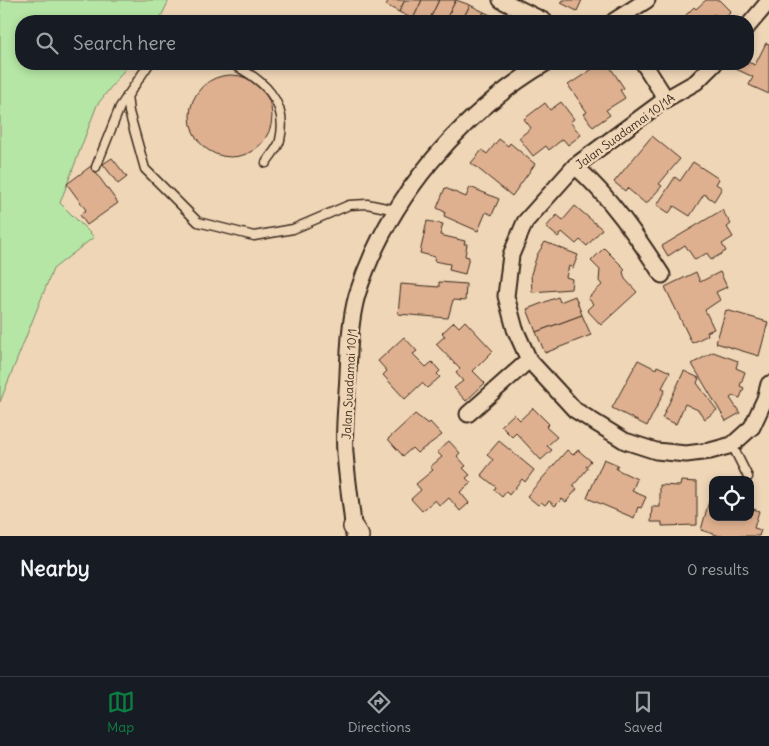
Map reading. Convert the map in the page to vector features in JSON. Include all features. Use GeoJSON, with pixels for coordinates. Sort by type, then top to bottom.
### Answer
{"type":"FeatureCollection","features":[{"type":"Feature","properties":{"kind":"street"},"geometry":{"type":"LineString","coordinates":[[501,0],[532,15]]}},
{"type":"Feature","properties":{"kind":"street"},"geometry":{"type":"LineString","coordinates":[[625,15],[647,0]]}},
{"type":"Feature","properties":{"kind":"street"},"geometry":{"type":"LineString","coordinates":[[754,19],[769,1]]}},
{"type":"Feature","properties":{"kind":"street","name":"Jalan Suadamai 10/1"},"geometry":{"type":"LineString","coordinates":[[354,534],[345,452],[349,342],[357,296],[375,250],[396,210],[447,142],[490,102],[535,70]]}},
{"type":"Feature","properties":{"kind":"street"},"geometry":{"type":"LineString","coordinates":[[648,70],[666,99]]}},
{"type":"Feature","properties":{"kind":"street","name":"Jalan Suadamai 10/1A"},"geometry":{"type":"LineString","coordinates":[[708,70],[696,82],[666,99],[575,166],[525,222],[511,254],[506,296],[515,329],[529,360],[575,410],[625,441],[656,451],[686,454],[710,451],[732,445],[752,427],[765,399],[769,384]]}},
{"type":"Feature","properties":{"kind":"street"},"geometry":{"type":"LineString","coordinates":[[575,166],[600,188],[622,216],[662,275]]}},
{"type":"Feature","properties":{"kind":"street"},"geometry":{"type":"LineString","coordinates":[[468,414],[529,360]]}},
{"type":"Feature","properties":{"kind":"lane"},"geometry":{"type":"LineString","coordinates":[[96,167],[120,107],[145,70]]}},
{"type":"Feature","properties":{"kind":"lane"},"geometry":{"type":"LineString","coordinates":[[245,70],[255,75],[274,96],[282,120],[280,141],[266,163]]}},
{"type":"Feature","properties":{"kind":"lane"},"geometry":{"type":"LineString","coordinates":[[127,96],[129,112],[144,169],[198,222],[254,236],[293,229],[349,205],[367,204],[396,210]]}},
{"type":"Feature","properties":{"kind":"lane"},"geometry":{"type":"LineString","coordinates":[[732,445],[748,476]]}},
{"type":"Feature","properties":{"kind":"green space"},"geometry":{"type":"Polygon","coordinates":[[[0,0],[169,0],[162,15],[15,15],[15,70],[124,70],[97,105],[60,203],[94,237],[53,269],[0,402],[0,0]]]}},
{"type":"Feature","properties":{"kind":"building"},"geometry":{"type":"Polygon","coordinates":[[[389,0],[405,0],[399,12],[386,5],[389,0]]]}},
{"type":"Feature","properties":{"kind":"building"},"geometry":{"type":"Polygon","coordinates":[[[405,0],[422,0],[415,15],[405,15],[399,12],[405,0]]]}},
{"type":"Feature","properties":{"kind":"building"},"geometry":{"type":"Polygon","coordinates":[[[422,0],[439,0],[432,15],[415,15],[422,0]]]}},
{"type":"Feature","properties":{"kind":"building"},"geometry":{"type":"Polygon","coordinates":[[[439,0],[456,0],[448,15],[432,15],[439,0]]]}},
{"type":"Feature","properties":{"kind":"building"},"geometry":{"type":"Polygon","coordinates":[[[456,0],[470,5],[465,15],[448,15],[456,0]]]}},
{"type":"Feature","properties":{"kind":"building"},"geometry":{"type":"Polygon","coordinates":[[[563,0],[582,0],[577,11],[561,3],[563,0]]]}},
{"type":"Feature","properties":{"kind":"building"},"geometry":{"type":"Polygon","coordinates":[[[706,0],[719,0],[731,12],[728,15],[686,15],[694,7],[696,9],[706,0]]]}},
{"type":"Feature","properties":{"kind":"building"},"geometry":{"type":"Polygon","coordinates":[[[470,5],[484,12],[482,15],[465,15],[470,5]]]}},
{"type":"Feature","properties":{"kind":"building"},"geometry":{"type":"Polygon","coordinates":[[[766,43],[769,44],[769,94],[749,85],[753,77],[738,70],[754,70],[766,43]]]}},
{"type":"Feature","properties":{"kind":"building"},"geometry":{"type":"Polygon","coordinates":[[[591,70],[612,70],[624,88],[620,90],[625,98],[606,110],[610,115],[593,127],[584,114],[587,112],[568,85],[591,70]]]}},
{"type":"Feature","properties":{"kind":"building"},"geometry":{"type":"Polygon","coordinates":[[[223,75],[239,75],[254,82],[265,93],[272,108],[269,132],[260,145],[239,157],[223,157],[208,150],[197,139],[190,124],[190,108],[197,93],[208,82],[223,75]]]}},
{"type":"Feature","properties":{"kind":"building"},"geometry":{"type":"Polygon","coordinates":[[[561,102],[574,119],[570,122],[581,135],[568,145],[563,139],[549,150],[546,146],[533,156],[519,138],[531,128],[524,119],[545,103],[550,110],[561,102]]]}},
{"type":"Feature","properties":{"kind":"building"},"geometry":{"type":"Polygon","coordinates":[[[652,136],[680,159],[659,184],[662,186],[646,204],[627,188],[625,191],[614,182],[652,136]]]}},
{"type":"Feature","properties":{"kind":"building"},"geometry":{"type":"Polygon","coordinates":[[[499,139],[508,146],[510,143],[535,164],[512,196],[471,163],[482,150],[487,154],[499,139]]]}},
{"type":"Feature","properties":{"kind":"building"},"geometry":{"type":"Polygon","coordinates":[[[112,158],[127,177],[118,184],[103,164],[112,158]]]}},
{"type":"Feature","properties":{"kind":"building"},"geometry":{"type":"Polygon","coordinates":[[[693,162],[719,179],[716,184],[722,188],[714,201],[704,194],[690,216],[674,206],[669,213],[657,205],[675,177],[680,181],[693,162]]]}},
{"type":"Feature","properties":{"kind":"building"},"geometry":{"type":"Polygon","coordinates":[[[91,166],[118,203],[87,225],[80,215],[86,210],[67,184],[91,166]]]}},
{"type":"Feature","properties":{"kind":"building"},"geometry":{"type":"Polygon","coordinates":[[[470,187],[499,199],[492,215],[486,212],[478,231],[444,216],[445,212],[437,208],[445,188],[466,197],[470,187]]]}},
{"type":"Feature","properties":{"kind":"building"},"geometry":{"type":"Polygon","coordinates":[[[575,206],[602,229],[587,246],[580,240],[576,244],[562,232],[558,237],[546,227],[557,215],[563,220],[575,206]]]}},
{"type":"Feature","properties":{"kind":"building"},"geometry":{"type":"Polygon","coordinates":[[[722,210],[731,224],[727,227],[733,237],[722,244],[726,251],[711,260],[707,253],[695,260],[685,245],[668,256],[662,246],[722,210]]]}},
{"type":"Feature","properties":{"kind":"building"},"geometry":{"type":"Polygon","coordinates":[[[427,221],[443,224],[440,235],[465,241],[464,244],[467,244],[465,256],[469,257],[465,274],[449,270],[450,264],[434,261],[435,257],[420,253],[427,221]]]}},
{"type":"Feature","properties":{"kind":"building"},"geometry":{"type":"Polygon","coordinates":[[[545,242],[578,255],[573,268],[569,266],[566,277],[572,279],[571,289],[532,292],[531,274],[537,255],[545,242]]]}},
{"type":"Feature","properties":{"kind":"building"},"geometry":{"type":"Polygon","coordinates":[[[604,248],[625,269],[623,272],[625,279],[637,292],[601,325],[587,310],[593,304],[588,298],[602,285],[599,281],[600,270],[591,261],[604,248]]]}},
{"type":"Feature","properties":{"kind":"building"},"geometry":{"type":"Polygon","coordinates":[[[696,272],[700,282],[720,272],[727,287],[716,292],[720,300],[705,310],[714,329],[707,332],[708,335],[692,343],[665,287],[696,272]]]}},
{"type":"Feature","properties":{"kind":"building"},"geometry":{"type":"Polygon","coordinates":[[[439,282],[466,284],[465,301],[453,300],[448,318],[398,314],[401,284],[439,287],[439,282]]]}},
{"type":"Feature","properties":{"kind":"building"},"geometry":{"type":"Polygon","coordinates":[[[575,296],[582,315],[536,332],[527,309],[558,297],[560,302],[575,296]]]}},
{"type":"Feature","properties":{"kind":"building"},"geometry":{"type":"Polygon","coordinates":[[[726,310],[768,322],[759,356],[716,343],[726,310]]]}},
{"type":"Feature","properties":{"kind":"building"},"geometry":{"type":"Polygon","coordinates":[[[582,315],[591,335],[545,353],[536,332],[582,315]]]}},
{"type":"Feature","properties":{"kind":"building"},"geometry":{"type":"Polygon","coordinates":[[[465,321],[493,351],[473,371],[485,383],[466,401],[454,388],[463,381],[456,373],[460,369],[436,344],[445,336],[442,333],[454,322],[459,327],[465,321]]]}},
{"type":"Feature","properties":{"kind":"building"},"geometry":{"type":"Polygon","coordinates":[[[404,337],[417,351],[413,354],[426,367],[432,362],[440,371],[437,374],[440,377],[427,388],[422,383],[405,399],[383,375],[387,371],[378,361],[404,337]]]}},
{"type":"Feature","properties":{"kind":"building"},"geometry":{"type":"Polygon","coordinates":[[[713,352],[738,361],[736,368],[745,372],[740,386],[744,388],[740,398],[733,396],[730,398],[740,413],[726,421],[692,364],[713,352]]]}},
{"type":"Feature","properties":{"kind":"building"},"geometry":{"type":"Polygon","coordinates":[[[638,360],[656,369],[657,366],[670,372],[662,388],[665,390],[647,426],[612,408],[638,360]]]}},
{"type":"Feature","properties":{"kind":"building"},"geometry":{"type":"Polygon","coordinates":[[[684,371],[699,378],[697,383],[717,410],[705,419],[698,410],[685,404],[676,424],[662,418],[684,371]]]}},
{"type":"Feature","properties":{"kind":"building"},"geometry":{"type":"Polygon","coordinates":[[[533,408],[549,424],[546,427],[557,437],[547,446],[552,450],[541,460],[516,433],[512,437],[501,426],[514,414],[520,420],[533,408]]]}},
{"type":"Feature","properties":{"kind":"building"},"geometry":{"type":"Polygon","coordinates":[[[415,414],[428,424],[430,422],[442,435],[417,453],[412,448],[403,456],[388,439],[415,414]]]}},
{"type":"Feature","properties":{"kind":"building"},"geometry":{"type":"Polygon","coordinates":[[[449,441],[460,453],[457,456],[466,466],[463,468],[470,475],[466,478],[471,483],[460,492],[469,503],[460,511],[449,498],[440,506],[435,500],[422,511],[411,499],[421,490],[416,484],[433,470],[430,467],[442,457],[437,452],[449,441]]]}},
{"type":"Feature","properties":{"kind":"building"},"geometry":{"type":"Polygon","coordinates":[[[499,441],[534,470],[525,482],[522,479],[509,495],[506,492],[502,497],[494,490],[496,487],[481,475],[493,460],[487,455],[499,441]]]}},
{"type":"Feature","properties":{"kind":"building"},"geometry":{"type":"Polygon","coordinates":[[[567,450],[573,455],[578,450],[591,461],[586,467],[588,468],[573,486],[577,489],[566,502],[562,499],[555,506],[549,501],[545,505],[541,502],[538,505],[527,496],[567,450]]]}},
{"type":"Feature","properties":{"kind":"building"},"geometry":{"type":"Polygon","coordinates":[[[604,459],[618,465],[616,469],[637,479],[632,491],[646,497],[641,508],[638,507],[634,518],[587,498],[604,459]]]}},
{"type":"Feature","properties":{"kind":"building"},"geometry":{"type":"Polygon","coordinates":[[[681,481],[697,482],[697,525],[662,526],[662,522],[651,522],[652,507],[660,507],[660,485],[680,486],[681,481]]]}},
{"type":"Feature","properties":{"kind":"building"},"geometry":{"type":"Polygon","coordinates":[[[709,501],[709,521],[754,521],[754,509],[759,511],[754,528],[761,530],[759,536],[720,536],[701,530],[709,501]]]}}]}
